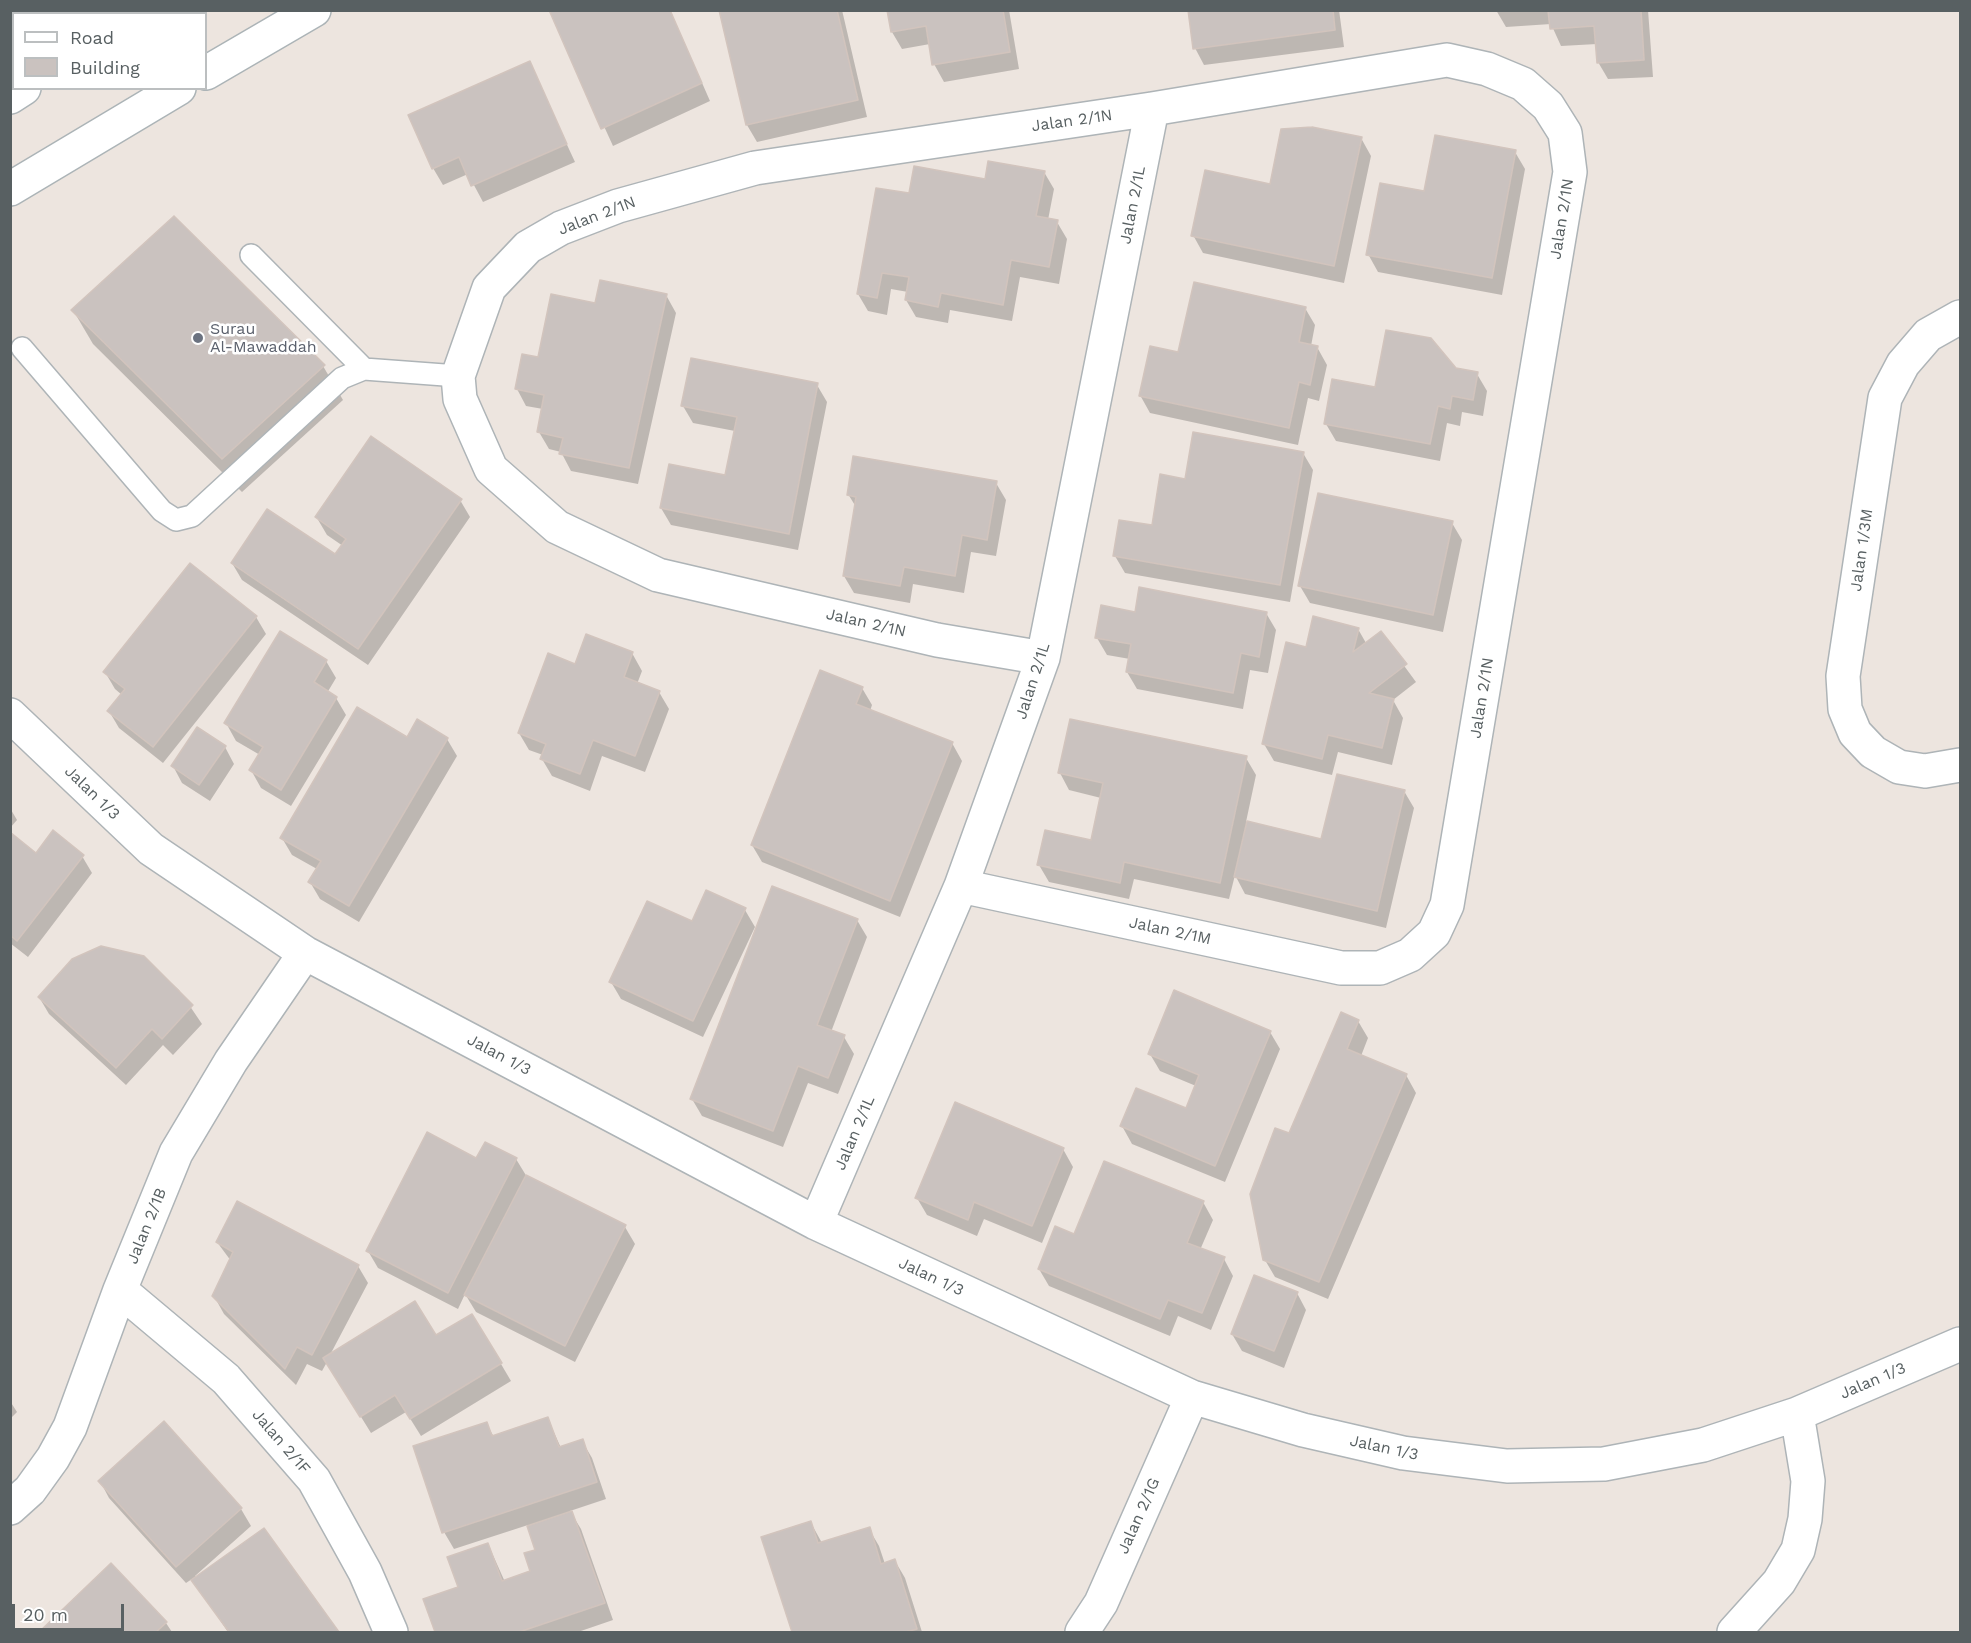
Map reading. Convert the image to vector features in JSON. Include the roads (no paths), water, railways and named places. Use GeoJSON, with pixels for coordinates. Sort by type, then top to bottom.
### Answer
{"type":"FeatureCollection","features":[{"type":"Feature","properties":{"kind":"street"},"geometry":{"type":"LineString","coordinates":[[207,72],[314,10]]}},
{"type":"Feature","properties":{"kind":"street","name":"Jalan 2/1N"},"geometry":{"type":"LineString","coordinates":[[1043,658],[937,639],[658,575],[557,527],[491,469],[460,399],[458,376],[489,288],[528,247],[561,228],[618,206],[755,168],[1152,109],[1447,60],[1487,69],[1523,84],[1548,106],[1564,133],[1570,172],[1447,906],[1434,933],[1418,948],[1410,955],[1380,968]]}},
{"type":"Feature","properties":{"kind":"street"},"geometry":{"type":"LineString","coordinates":[[10,189],[176,90]]}},
{"type":"Feature","properties":{"kind":"street","name":"Jalan 2/1L"},"geometry":{"type":"LineString","coordinates":[[816,1223],[961,886],[1043,658],[1152,109]]}},
{"type":"Feature","properties":{"kind":"street","name":"Jalan 1/3M"},"geometry":{"type":"LineString","coordinates":[[1960,317],[1928,335],[1903,364],[1885,398],[1843,676],[1845,709],[1855,733],[1873,752],[1899,767],[1925,771],[1960,765]]}},
{"type":"Feature","properties":{"kind":"street","name":"Jalan 1/3"},"geometry":{"type":"LineString","coordinates":[[10,715],[151,849],[305,953],[816,1223],[1192,1397],[1303,1430],[1403,1453],[1507,1466],[1604,1464],[1702,1445],[1797,1414],[1960,1344]]}},
{"type":"Feature","properties":{"kind":"street","name":"Jalan 2/1M"},"geometry":{"type":"LineString","coordinates":[[961,886],[1341,968],[1380,968]]}},
{"type":"Feature","properties":{"kind":"street","name":"Jalan 2/1B"},"geometry":{"type":"LineString","coordinates":[[10,1508],[30,1490],[53,1458],[70,1427],[120,1290],[176,1153],[231,1061],[305,953]]}},
{"type":"Feature","properties":{"kind":"street","name":"Jalan 2/1F"},"geometry":{"type":"LineString","coordinates":[[120,1290],[226,1379],[314,1480],[365,1572],[391,1632]]}},
{"type":"Feature","properties":{"kind":"street","name":"Jalan 2/1G"},"geometry":{"type":"LineString","coordinates":[[1082,1632],[1101,1603],[1192,1397]]}},
{"type":"Feature","properties":{"kind":"street"},"geometry":{"type":"LineString","coordinates":[[1734,1632],[1779,1582],[1798,1550],[1805,1519],[1808,1480],[1797,1414]]}},
{"type":"Feature","properties":{"kind":"lane"},"geometry":{"type":"LineString","coordinates":[[251,255],[364,369]]}},
{"type":"Feature","properties":{"kind":"lane"},"geometry":{"type":"LineString","coordinates":[[22,348],[162,511],[176,520],[192,516],[342,378],[364,369],[458,376]]}},
{"type":"Feature","properties":{"kind":"place","name":"Surau Al-Mawaddah"},"geometry":{"type":"Point","coordinates":[198,338]}}]}
